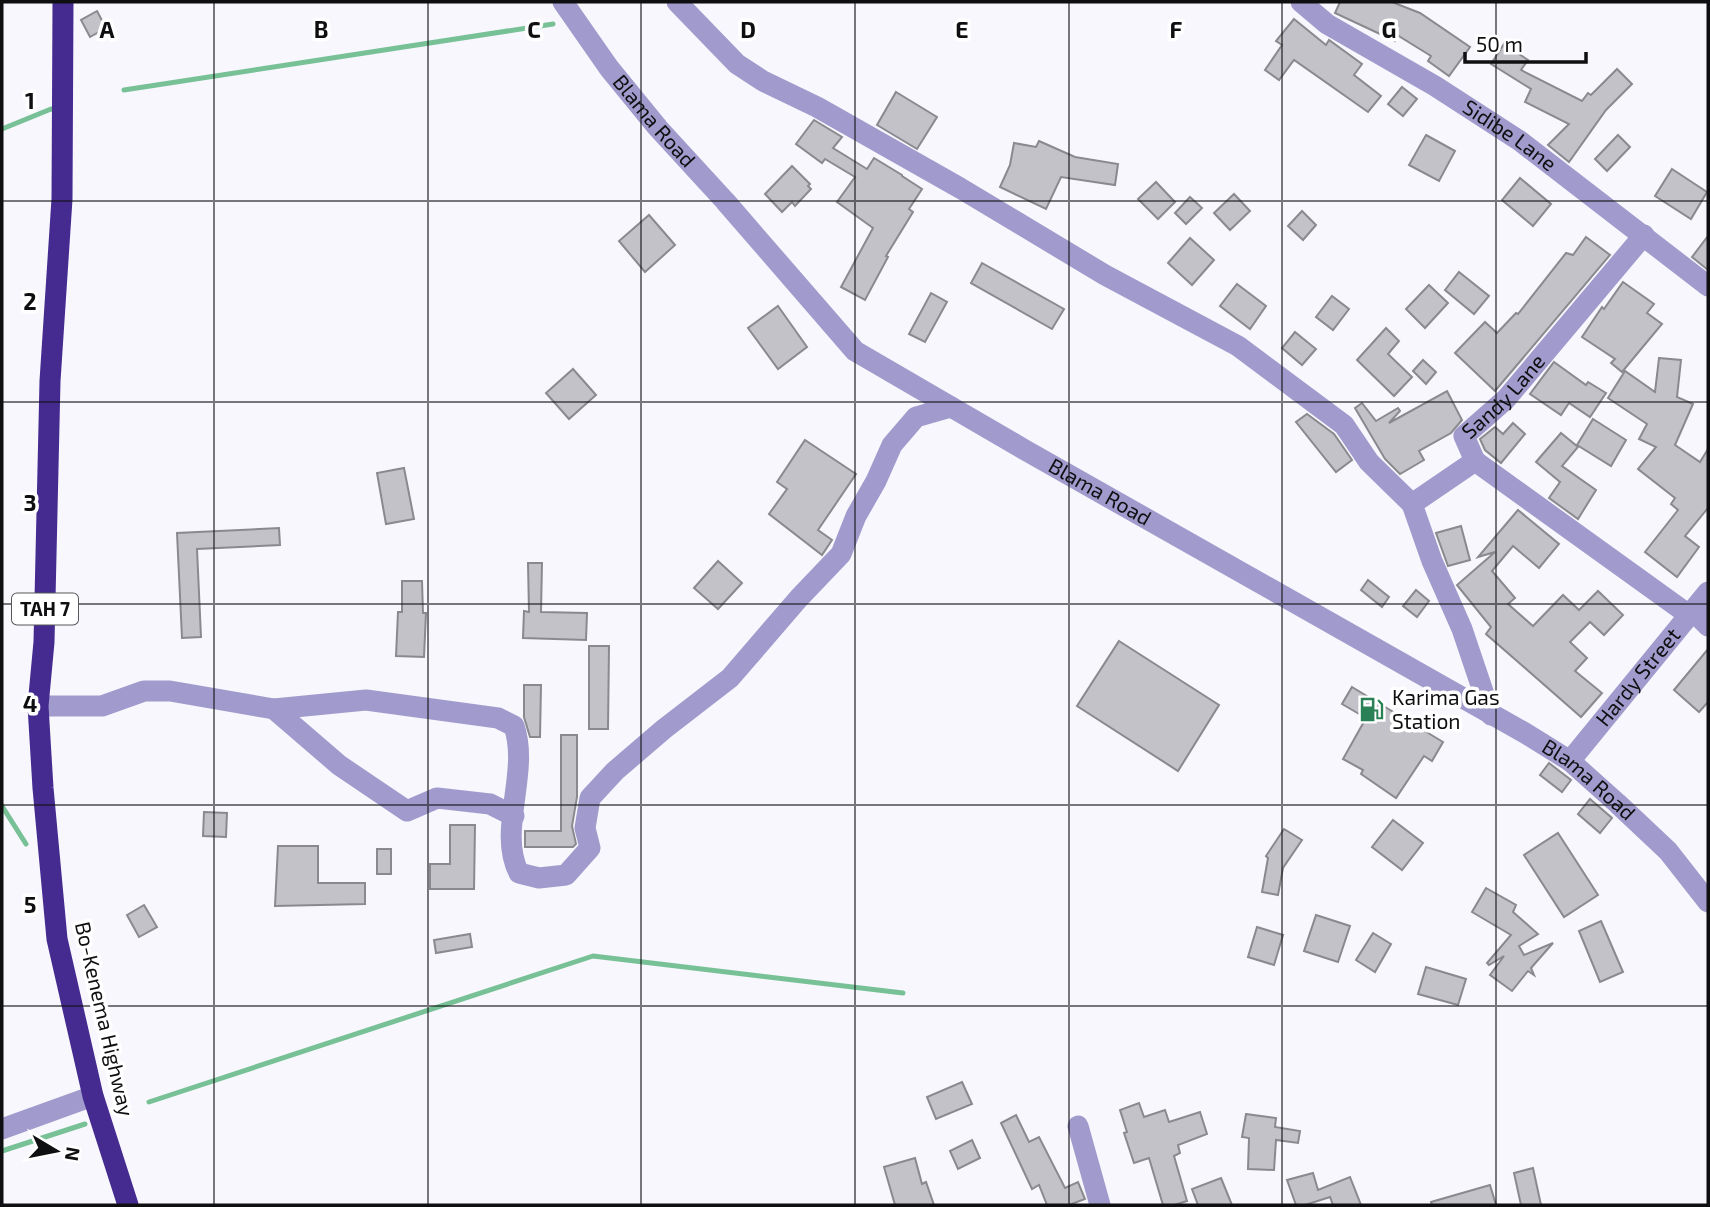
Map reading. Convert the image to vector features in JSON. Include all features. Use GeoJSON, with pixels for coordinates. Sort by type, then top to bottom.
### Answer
{"type":"FeatureCollection","features":[{"type":"Feature","properties":{"kind":"highway","name":"Bo-Kenema Highway"},"geometry":{"type":"LineString","coordinates":[[63,2],[62,199],[50,381],[44,642],[38,705],[57,939],[93,1096],[128,1205]]}},
{"type":"Feature","properties":{"kind":"street","name":"Blama Road"},"geometry":{"type":"LineString","coordinates":[[562,2],[609,68],[659,128],[855,351],[1570,761],[1668,851],[1708,902]]}},
{"type":"Feature","properties":{"kind":"street"},"geometry":{"type":"LineString","coordinates":[[677,2],[737,64],[763,81],[817,107],[1105,275],[1238,346],[1344,425],[1369,462],[1412,504],[1432,561],[1462,629],[1491,715]]}},
{"type":"Feature","properties":{"kind":"street","name":"Sidibe Lane"},"geometry":{"type":"LineString","coordinates":[[1301,2],[1327,24],[1435,86],[1520,141],[1708,286]]}},
{"type":"Feature","properties":{"kind":"street","name":"Sandy Lane"},"geometry":{"type":"LineString","coordinates":[[1412,504],[1475,461],[1464,436],[1506,399],[1644,235]]}},
{"type":"Feature","properties":{"kind":"street"},"geometry":{"type":"LineString","coordinates":[[38,705],[102,706],[144,691],[170,691],[274,709],[366,700],[498,718],[514,726],[520,743],[510,840],[512,861],[519,873],[539,878],[566,875],[590,848],[585,828],[590,798],[615,771],[730,678],[841,554],[856,516],[892,445],[916,417],[951,407]]}},
{"type":"Feature","properties":{"kind":"street"},"geometry":{"type":"LineString","coordinates":[[1475,461],[1708,626]]}},
{"type":"Feature","properties":{"kind":"street","name":"Hardy Street"},"geometry":{"type":"LineString","coordinates":[[1570,761],[1708,592]]}},
{"type":"Feature","properties":{"kind":"street"},"geometry":{"type":"LineString","coordinates":[[274,709],[339,765],[407,811],[437,798],[490,804],[514,817]]}},
{"type":"Feature","properties":{"kind":"street"},"geometry":{"type":"LineString","coordinates":[[2,1129],[93,1096]]}},
{"type":"Feature","properties":{"kind":"street"},"geometry":{"type":"LineString","coordinates":[[1078,1126],[1100,1205]]}},
{"type":"Feature","properties":{"kind":"building"},"geometry":{"type":"Polygon","coordinates":[[[1340,2],[1392,2],[1420,13],[1470,47],[1449,76],[1428,61],[1431,56],[1397,35],[1395,41],[1335,13],[1340,2]]]}},
{"type":"Feature","properties":{"kind":"building"},"geometry":{"type":"Polygon","coordinates":[[[97,11],[106,28],[90,37],[81,20],[97,11]]]}},
{"type":"Feature","properties":{"kind":"building"},"geometry":{"type":"Polygon","coordinates":[[[1294,19],[1326,45],[1329,40],[1362,64],[1354,75],[1381,96],[1368,112],[1294,60],[1279,80],[1265,70],[1282,45],[1276,41],[1294,19]]]}},
{"type":"Feature","properties":{"kind":"building"},"geometry":{"type":"Polygon","coordinates":[[[1504,44],[1528,60],[1521,70],[1582,101],[1617,69],[1632,84],[1606,110],[1569,162],[1548,145],[1569,124],[1525,102],[1531,89],[1491,64],[1504,44]]]}},
{"type":"Feature","properties":{"kind":"building"},"geometry":{"type":"Polygon","coordinates":[[[1402,87],[1417,99],[1403,116],[1388,104],[1402,87]]]}},
{"type":"Feature","properties":{"kind":"building"},"geometry":{"type":"Polygon","coordinates":[[[896,92],[937,117],[917,149],[877,125],[896,92]]]}},
{"type":"Feature","properties":{"kind":"building"},"geometry":{"type":"Polygon","coordinates":[[[814,120],[842,137],[833,148],[867,169],[874,158],[922,189],[909,209],[913,212],[886,256],[888,257],[865,300],[841,287],[873,228],[837,202],[855,177],[825,159],[822,163],[796,144],[814,120]]]}},
{"type":"Feature","properties":{"kind":"building"},"geometry":{"type":"Polygon","coordinates":[[[1426,135],[1455,151],[1439,181],[1409,165],[1426,135]]]}},
{"type":"Feature","properties":{"kind":"building"},"geometry":{"type":"Polygon","coordinates":[[[1618,135],[1630,147],[1607,171],[1595,159],[1618,135]]]}},
{"type":"Feature","properties":{"kind":"building"},"geometry":{"type":"Polygon","coordinates":[[[1039,141],[1075,157],[1118,164],[1115,185],[1061,177],[1046,209],[1000,187],[1010,165],[1014,143],[1036,147],[1039,141]]]}},
{"type":"Feature","properties":{"kind":"building"},"geometry":{"type":"Polygon","coordinates":[[[792,166],[810,184],[808,186],[811,189],[795,206],[792,202],[782,212],[765,194],[792,166]]]}},
{"type":"Feature","properties":{"kind":"building"},"geometry":{"type":"Polygon","coordinates":[[[1672,169],[1707,192],[1691,219],[1655,196],[1672,169]]]}},
{"type":"Feature","properties":{"kind":"building"},"geometry":{"type":"Polygon","coordinates":[[[1520,178],[1551,204],[1533,226],[1502,200],[1520,178]]]}},
{"type":"Feature","properties":{"kind":"building"},"geometry":{"type":"Polygon","coordinates":[[[1156,182],[1175,202],[1158,219],[1138,199],[1156,182]]]}},
{"type":"Feature","properties":{"kind":"building"},"geometry":{"type":"Polygon","coordinates":[[[1234,194],[1250,211],[1230,230],[1214,213],[1234,194]]]}},
{"type":"Feature","properties":{"kind":"building"},"geometry":{"type":"Polygon","coordinates":[[[1190,197],[1202,208],[1186,224],[1175,213],[1190,197]]]}},
{"type":"Feature","properties":{"kind":"building"},"geometry":{"type":"Polygon","coordinates":[[[1302,211],[1316,225],[1303,240],[1288,226],[1302,211]]]}},
{"type":"Feature","properties":{"kind":"building"},"geometry":{"type":"Polygon","coordinates":[[[649,215],[675,245],[645,272],[619,241],[649,215]]]}},
{"type":"Feature","properties":{"kind":"building"},"geometry":{"type":"Polygon","coordinates":[[[1708,236],[1708,270],[1692,257],[1708,236]]]}},
{"type":"Feature","properties":{"kind":"building"},"geometry":{"type":"Polygon","coordinates":[[[1586,237],[1610,255],[1495,391],[1455,353],[1485,322],[1497,333],[1518,314],[1566,253],[1573,255],[1586,237]]]}},
{"type":"Feature","properties":{"kind":"building"},"geometry":{"type":"Polygon","coordinates":[[[1190,238],[1214,260],[1192,285],[1168,263],[1190,238]]]}},
{"type":"Feature","properties":{"kind":"building"},"geometry":{"type":"Polygon","coordinates":[[[982,263],[1064,309],[1052,329],[971,283],[982,263]]]}},
{"type":"Feature","properties":{"kind":"building"},"geometry":{"type":"Polygon","coordinates":[[[1459,272],[1489,296],[1474,314],[1445,290],[1459,272]]]}},
{"type":"Feature","properties":{"kind":"building"},"geometry":{"type":"Polygon","coordinates":[[[1623,282],[1654,304],[1647,313],[1662,324],[1622,372],[1611,363],[1615,359],[1582,337],[1623,282]]]}},
{"type":"Feature","properties":{"kind":"building"},"geometry":{"type":"Polygon","coordinates":[[[1237,284],[1266,306],[1250,329],[1220,306],[1237,284]]]}},
{"type":"Feature","properties":{"kind":"building"},"geometry":{"type":"Polygon","coordinates":[[[1429,285],[1448,303],[1425,328],[1406,309],[1429,285]]]}},
{"type":"Feature","properties":{"kind":"building"},"geometry":{"type":"Polygon","coordinates":[[[931,293],[947,302],[925,342],[909,334],[931,293]]]}},
{"type":"Feature","properties":{"kind":"building"},"geometry":{"type":"Polygon","coordinates":[[[1332,296],[1349,309],[1333,330],[1316,317],[1332,296]]]}},
{"type":"Feature","properties":{"kind":"building"},"geometry":{"type":"Polygon","coordinates":[[[778,306],[807,347],[778,369],[748,328],[778,306]]]}},
{"type":"Feature","properties":{"kind":"building"},"geometry":{"type":"Polygon","coordinates":[[[1386,328],[1399,341],[1388,354],[1412,377],[1394,396],[1357,360],[1386,328]]]}},
{"type":"Feature","properties":{"kind":"building"},"geometry":{"type":"Polygon","coordinates":[[[1295,332],[1316,349],[1302,365],[1282,348],[1295,332]]]}},
{"type":"Feature","properties":{"kind":"building"},"geometry":{"type":"Polygon","coordinates":[[[1659,358],[1681,360],[1677,397],[1693,404],[1675,445],[1700,462],[1708,449],[1708,508],[1685,536],[1699,547],[1677,577],[1645,552],[1678,510],[1671,504],[1675,498],[1638,469],[1656,447],[1639,439],[1647,424],[1608,398],[1625,371],[1655,392],[1659,358]]]}},
{"type":"Feature","properties":{"kind":"building"},"geometry":{"type":"Polygon","coordinates":[[[1423,360],[1436,372],[1426,384],[1413,371],[1423,360]]]}},
{"type":"Feature","properties":{"kind":"building"},"geometry":{"type":"Polygon","coordinates":[[[1554,362],[1586,385],[1588,382],[1606,393],[1590,417],[1569,403],[1561,415],[1530,394],[1554,362]]]}},
{"type":"Feature","properties":{"kind":"building"},"geometry":{"type":"Polygon","coordinates":[[[573,369],[596,395],[569,419],[546,393],[573,369]]]}},
{"type":"Feature","properties":{"kind":"building"},"geometry":{"type":"Polygon","coordinates":[[[1447,391],[1462,420],[1451,433],[1419,451],[1424,460],[1400,474],[1385,459],[1355,408],[1362,403],[1376,421],[1398,408],[1400,411],[1389,423],[1447,391]]]}},
{"type":"Feature","properties":{"kind":"building"},"geometry":{"type":"Polygon","coordinates":[[[1307,414],[1334,434],[1352,460],[1336,472],[1296,422],[1307,414]]]}},
{"type":"Feature","properties":{"kind":"building"},"geometry":{"type":"Polygon","coordinates":[[[1593,419],[1626,440],[1611,466],[1577,445],[1593,419]]]}},
{"type":"Feature","properties":{"kind":"building"},"geometry":{"type":"Polygon","coordinates":[[[1513,423],[1525,434],[1501,463],[1485,450],[1480,439],[1495,427],[1503,434],[1513,423]]]}},
{"type":"Feature","properties":{"kind":"building"},"geometry":{"type":"Polygon","coordinates":[[[1561,433],[1578,447],[1562,466],[1596,490],[1578,519],[1549,498],[1560,482],[1536,462],[1561,433]]]}},
{"type":"Feature","properties":{"kind":"building"},"geometry":{"type":"Polygon","coordinates":[[[805,440],[856,474],[818,530],[832,540],[822,555],[769,514],[787,489],[777,482],[805,440]]]}},
{"type":"Feature","properties":{"kind":"building"},"geometry":{"type":"Polygon","coordinates":[[[404,468],[414,519],[386,524],[377,473],[404,468]]]}},
{"type":"Feature","properties":{"kind":"building"},"geometry":{"type":"Polygon","coordinates":[[[1518,510],[1559,544],[1539,568],[1513,546],[1492,571],[1515,598],[1508,604],[1533,626],[1563,595],[1579,610],[1598,591],[1623,615],[1604,635],[1590,622],[1570,642],[1587,658],[1575,671],[1602,693],[1581,717],[1486,634],[1491,627],[1457,585],[1495,552],[1478,557],[1518,510]]]}},
{"type":"Feature","properties":{"kind":"building"},"geometry":{"type":"Polygon","coordinates":[[[1461,526],[1470,560],[1448,566],[1436,533],[1461,526]]]}},
{"type":"Feature","properties":{"kind":"building"},"geometry":{"type":"Polygon","coordinates":[[[279,528],[280,545],[197,549],[201,637],[182,638],[177,533],[279,528]]]}},
{"type":"Feature","properties":{"kind":"building"},"geometry":{"type":"Polygon","coordinates":[[[718,561],[742,583],[718,609],[694,588],[718,561]]]}},
{"type":"Feature","properties":{"kind":"building"},"geometry":{"type":"Polygon","coordinates":[[[528,563],[542,563],[541,612],[587,613],[586,640],[523,638],[524,611],[529,612],[528,563]]]}},
{"type":"Feature","properties":{"kind":"building"},"geometry":{"type":"Polygon","coordinates":[[[1368,580],[1389,597],[1382,607],[1361,590],[1368,580]]]}},
{"type":"Feature","properties":{"kind":"building"},"geometry":{"type":"Polygon","coordinates":[[[402,581],[422,581],[423,613],[426,613],[424,657],[396,656],[398,612],[402,612],[402,581]]]}},
{"type":"Feature","properties":{"kind":"building"},"geometry":{"type":"Polygon","coordinates":[[[1416,590],[1429,601],[1417,617],[1403,606],[1416,590]]]}},
{"type":"Feature","properties":{"kind":"building"},"geometry":{"type":"Polygon","coordinates":[[[1119,641],[1219,705],[1178,771],[1077,706],[1119,641]]]}},
{"type":"Feature","properties":{"kind":"building"},"geometry":{"type":"Polygon","coordinates":[[[589,646],[609,646],[608,729],[589,729],[589,646]]]}},
{"type":"Feature","properties":{"kind":"building"},"geometry":{"type":"Polygon","coordinates":[[[1708,649],[1708,702],[1699,712],[1674,690],[1708,649]]]}},
{"type":"Feature","properties":{"kind":"building"},"geometry":{"type":"Polygon","coordinates":[[[524,685],[541,685],[540,737],[530,737],[524,717],[524,685]]]}},
{"type":"Feature","properties":{"kind":"building"},"geometry":{"type":"Polygon","coordinates":[[[1352,687],[1443,742],[1432,761],[1424,756],[1396,798],[1361,774],[1363,770],[1343,759],[1366,718],[1342,704],[1352,687]]]}},
{"type":"Feature","properties":{"kind":"building"},"geometry":{"type":"Polygon","coordinates":[[[561,735],[577,735],[577,797],[572,826],[576,844],[573,847],[525,847],[525,831],[561,831],[561,735]]]}},
{"type":"Feature","properties":{"kind":"building"},"geometry":{"type":"Polygon","coordinates":[[[1549,763],[1571,780],[1562,792],[1540,775],[1549,763]]]}},
{"type":"Feature","properties":{"kind":"building"},"geometry":{"type":"Polygon","coordinates":[[[1590,799],[1612,818],[1600,833],[1578,814],[1590,799]]]}},
{"type":"Feature","properties":{"kind":"building"},"geometry":{"type":"Polygon","coordinates":[[[204,812],[227,813],[226,837],[203,836],[204,812]]]}},
{"type":"Feature","properties":{"kind":"building"},"geometry":{"type":"Polygon","coordinates":[[[1393,820],[1423,843],[1402,870],[1372,847],[1393,820]]]}},
{"type":"Feature","properties":{"kind":"building"},"geometry":{"type":"Polygon","coordinates":[[[450,825],[475,825],[474,889],[430,889],[430,864],[450,864],[450,825]]]}},
{"type":"Feature","properties":{"kind":"building"},"geometry":{"type":"Polygon","coordinates":[[[1284,829],[1302,840],[1283,868],[1278,895],[1262,892],[1268,858],[1266,856],[1284,829]]]}},
{"type":"Feature","properties":{"kind":"building"},"geometry":{"type":"Polygon","coordinates":[[[1558,833],[1598,895],[1564,917],[1524,855],[1558,833]]]}},
{"type":"Feature","properties":{"kind":"building"},"geometry":{"type":"Polygon","coordinates":[[[278,846],[318,846],[318,883],[365,883],[365,904],[275,906],[278,846]]]}},
{"type":"Feature","properties":{"kind":"building"},"geometry":{"type":"Polygon","coordinates":[[[377,849],[391,849],[391,874],[377,874],[377,849]]]}},
{"type":"Feature","properties":{"kind":"building"},"geometry":{"type":"Polygon","coordinates":[[[1486,888],[1516,905],[1513,912],[1538,934],[1519,946],[1524,955],[1553,943],[1531,968],[1534,975],[1528,971],[1512,991],[1490,975],[1504,956],[1489,965],[1487,963],[1511,935],[1472,912],[1486,888]]]}},
{"type":"Feature","properties":{"kind":"building"},"geometry":{"type":"Polygon","coordinates":[[[144,905],[157,927],[139,937],[127,915],[144,905]]]}},
{"type":"Feature","properties":{"kind":"building"},"geometry":{"type":"Polygon","coordinates":[[[1316,915],[1350,926],[1338,962],[1304,951],[1316,915]]]}},
{"type":"Feature","properties":{"kind":"building"},"geometry":{"type":"Polygon","coordinates":[[[1601,921],[1623,972],[1600,982],[1579,931],[1601,921]]]}},
{"type":"Feature","properties":{"kind":"building"},"geometry":{"type":"Polygon","coordinates":[[[1257,927],[1283,935],[1274,965],[1248,957],[1257,927]]]}},
{"type":"Feature","properties":{"kind":"building"},"geometry":{"type":"Polygon","coordinates":[[[1373,933],[1391,944],[1375,972],[1356,960],[1373,933]]]}},
{"type":"Feature","properties":{"kind":"building"},"geometry":{"type":"Polygon","coordinates":[[[470,934],[472,947],[436,953],[434,940],[470,934]]]}},
{"type":"Feature","properties":{"kind":"building"},"geometry":{"type":"Polygon","coordinates":[[[1426,967],[1466,979],[1458,1005],[1418,994],[1426,967]]]}},
{"type":"Feature","properties":{"kind":"building"},"geometry":{"type":"Polygon","coordinates":[[[962,1082],[972,1104],[936,1119],[927,1097],[962,1082]]]}},
{"type":"Feature","properties":{"kind":"building"},"geometry":{"type":"Polygon","coordinates":[[[1139,1103],[1144,1117],[1165,1110],[1169,1122],[1200,1112],[1207,1134],[1178,1145],[1180,1153],[1174,1156],[1187,1201],[1163,1205],[1149,1158],[1134,1163],[1120,1110],[1139,1103]]]}},
{"type":"Feature","properties":{"kind":"building"},"geometry":{"type":"Polygon","coordinates":[[[1246,1114],[1276,1118],[1275,1127],[1300,1131],[1298,1143],[1276,1140],[1274,1170],[1248,1169],[1249,1138],[1242,1137],[1246,1114]]]}},
{"type":"Feature","properties":{"kind":"building"},"geometry":{"type":"Polygon","coordinates":[[[1016,1115],[1029,1142],[1039,1137],[1065,1188],[1078,1182],[1085,1199],[1069,1205],[1047,1205],[1039,1185],[1032,1189],[1001,1123],[1016,1115]]]}},
{"type":"Feature","properties":{"kind":"building"},"geometry":{"type":"Polygon","coordinates":[[[972,1140],[980,1158],[958,1169],[950,1151],[972,1140]]]}},
{"type":"Feature","properties":{"kind":"building"},"geometry":{"type":"Polygon","coordinates":[[[915,1158],[922,1184],[926,1182],[934,1205],[895,1205],[884,1167],[915,1158]]]}},
{"type":"Feature","properties":{"kind":"building"},"geometry":{"type":"Polygon","coordinates":[[[1533,1168],[1541,1205],[1521,1205],[1514,1173],[1533,1168]]]}},
{"type":"Feature","properties":{"kind":"building"},"geometry":{"type":"Polygon","coordinates":[[[1313,1173],[1318,1190],[1350,1177],[1361,1205],[1333,1205],[1330,1197],[1296,1205],[1287,1180],[1313,1173]]]}},
{"type":"Feature","properties":{"kind":"building"},"geometry":{"type":"Polygon","coordinates":[[[1221,1178],[1232,1205],[1198,1205],[1192,1189],[1221,1178]]]}},
{"type":"Feature","properties":{"kind":"building"},"geometry":{"type":"Polygon","coordinates":[[[1490,1185],[1496,1205],[1432,1205],[1431,1202],[1490,1185]]]}},
{"type":"Feature","properties":{"kind":"waterway"},"geometry":{"type":"LineString","coordinates":[[124,90],[553,24]]}},
{"type":"Feature","properties":{"kind":"waterway"},"geometry":{"type":"LineString","coordinates":[[2,129],[51,109],[57,110]]}},
{"type":"Feature","properties":{"kind":"waterway"},"geometry":{"type":"LineString","coordinates":[[2,806],[26,844]]}},
{"type":"Feature","properties":{"kind":"waterway"},"geometry":{"type":"LineString","coordinates":[[149,1102],[593,956],[903,993]]}},
{"type":"Feature","properties":{"kind":"waterway"},"geometry":{"type":"LineString","coordinates":[[2,1151],[85,1124]]}},
{"type":"Feature","properties":{"kind":"place","name":"Karima Gas Station"},"geometry":{"type":"Point","coordinates":[1372,710]}}]}
